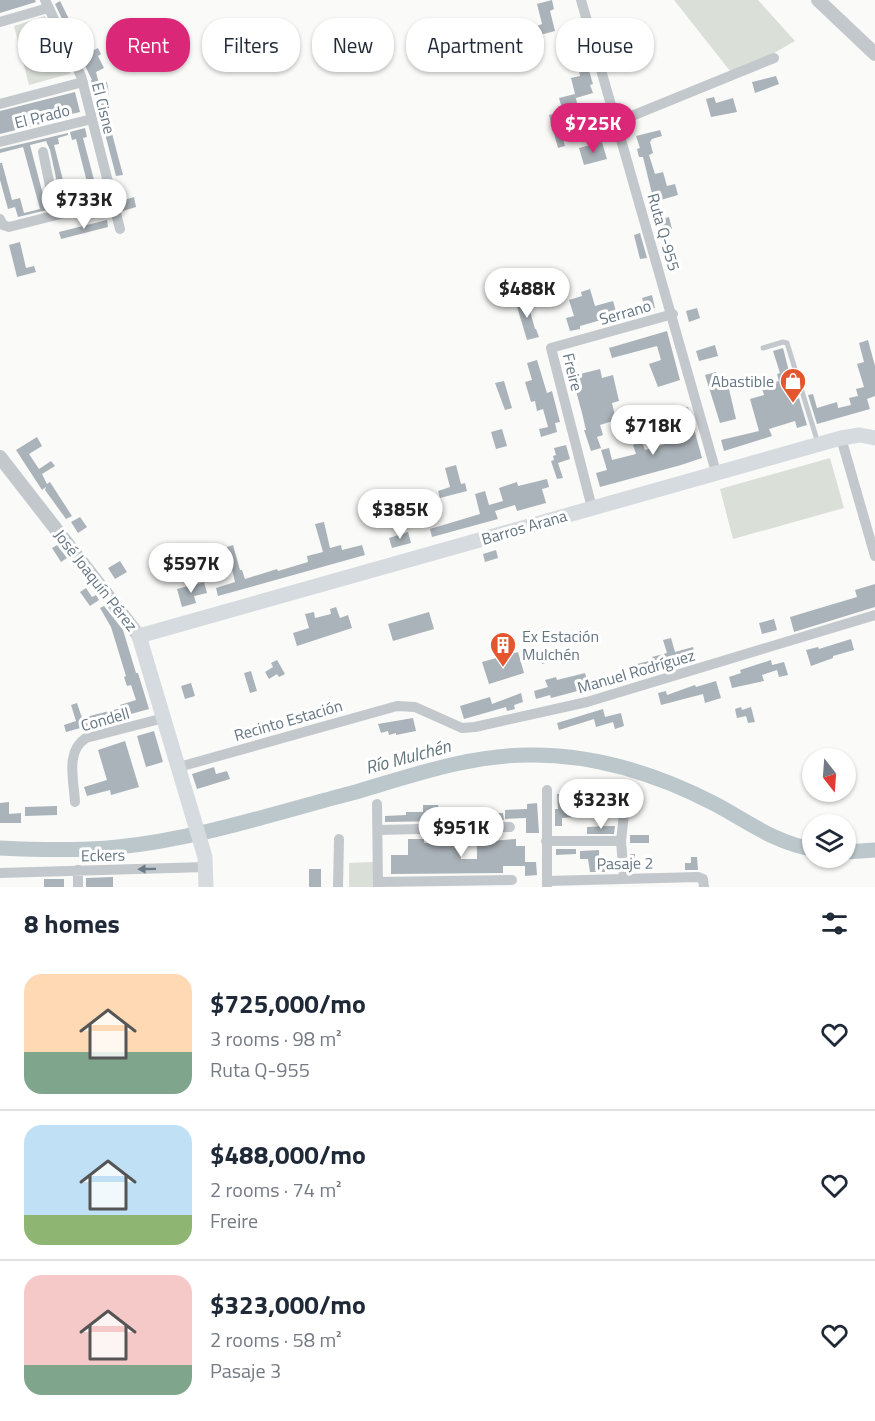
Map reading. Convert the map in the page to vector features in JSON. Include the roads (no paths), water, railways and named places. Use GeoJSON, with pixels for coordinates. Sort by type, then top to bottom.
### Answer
{"type":"FeatureCollection","features":[{"type":"Feature","properties":{"kind":"main road","name":"Barros Arana"},"geometry":{"type":"LineString","coordinates":[[140,636],[818,444],[860,435],[875,438]]}},
{"type":"Feature","properties":{"kind":"main road","name":"José Joaquín Pérez"},"geometry":{"type":"LineString","coordinates":[[140,636],[188,797],[205,862],[206,887]]}},
{"type":"Feature","properties":{"kind":"street","name":"Ruta Q-955"},"geometry":{"type":"LineString","coordinates":[[581,0],[673,314],[716,472]]}},
{"type":"Feature","properties":{"kind":"street"},"geometry":{"type":"LineString","coordinates":[[818,0],[875,54]]}},
{"type":"Feature","properties":{"kind":"street"},"geometry":{"type":"LineString","coordinates":[[0,22],[46,4]]}},
{"type":"Feature","properties":{"kind":"street","name":"El Cisne"},"geometry":{"type":"LineString","coordinates":[[46,4],[82,82],[120,230]]}},
{"type":"Feature","properties":{"kind":"street"},"geometry":{"type":"LineString","coordinates":[[617,122],[774,58]]}},
{"type":"Feature","properties":{"kind":"street"},"geometry":{"type":"LineString","coordinates":[[0,104],[82,82]]}},
{"type":"Feature","properties":{"kind":"street","name":"El Prado"},"geometry":{"type":"LineString","coordinates":[[0,142],[92,119]]}},
{"type":"Feature","properties":{"kind":"street"},"geometry":{"type":"LineString","coordinates":[[43,152],[56,215]]}},
{"type":"Feature","properties":{"kind":"street"},"geometry":{"type":"LineString","coordinates":[[2,222],[9,227],[112,201]]}},
{"type":"Feature","properties":{"kind":"street","name":"Serrano"},"geometry":{"type":"LineString","coordinates":[[551,348],[673,314]]}},
{"type":"Feature","properties":{"kind":"street","name":"Freire"},"geometry":{"type":"LineString","coordinates":[[551,348],[592,508]]}},
{"type":"Feature","properties":{"kind":"street"},"geometry":{"type":"LineString","coordinates":[[841,438],[875,556]]}},
{"type":"Feature","properties":{"kind":"street","name":"José Joaquín Pérez"},"geometry":{"type":"LineString","coordinates":[[0,457],[140,636]]}},
{"type":"Feature","properties":{"kind":"street","name":"Manuel Rodríguez"},"geometry":{"type":"LineString","coordinates":[[405,705],[415,707],[462,728],[475,727],[587,702],[875,615]]}},
{"type":"Feature","properties":{"kind":"street","name":"Recinto Estación"},"geometry":{"type":"LineString","coordinates":[[179,767],[327,724],[405,705]]}},
{"type":"Feature","properties":{"kind":"street","name":"Condell"},"geometry":{"type":"LineString","coordinates":[[75,802],[73,753],[78,743],[86,738],[164,718]]}},
{"type":"Feature","properties":{"kind":"street"},"geometry":{"type":"LineString","coordinates":[[547,884],[548,790]]}},
{"type":"Feature","properties":{"kind":"street"},"geometry":{"type":"LineString","coordinates":[[377,804],[378,884],[512,880]]}},
{"type":"Feature","properties":{"kind":"street"},"geometry":{"type":"LineString","coordinates":[[625,805],[621,841],[631,881]]}},
{"type":"Feature","properties":{"kind":"street"},"geometry":{"type":"LineString","coordinates":[[378,830],[510,827]]}},
{"type":"Feature","properties":{"kind":"street"},"geometry":{"type":"LineString","coordinates":[[338,887],[339,839]]}},
{"type":"Feature","properties":{"kind":"street"},"geometry":{"type":"LineString","coordinates":[[546,841],[621,841]]}},
{"type":"Feature","properties":{"kind":"street","name":"Eckers"},"geometry":{"type":"LineString","coordinates":[[0,873],[205,862]]}},
{"type":"Feature","properties":{"kind":"street"},"geometry":{"type":"LineString","coordinates":[[78,870],[78,887]]}},
{"type":"Feature","properties":{"kind":"street","name":"Pasaje 2"},"geometry":{"type":"LineString","coordinates":[[547,884],[698,877],[704,883]]}},
{"type":"Feature","properties":{"kind":"lane"},"geometry":{"type":"LineString","coordinates":[[763,348],[787,343],[818,444]]}},
{"type":"Feature","properties":{"kind":"waterway","name":"Río Mulchén"},"geometry":{"type":"LineString","coordinates":[[0,848],[88,849],[177,838],[352,793],[441,767],[487,758],[533,755],[604,763],[649,776],[715,804],[775,837],[802,846]]}},
{"type":"Feature","properties":{"kind":"waterway","name":"Río Mulchén"},"geometry":{"type":"LineString","coordinates":[[856,851],[875,850]]}},
{"type":"Feature","properties":{"kind":"place","name":"Abastible"},"geometry":{"type":"Point","coordinates":[793,404]}},
{"type":"Feature","properties":{"kind":"place","name":"Ex Estación Mulchén"},"geometry":{"type":"Point","coordinates":[503,668]}}]}
